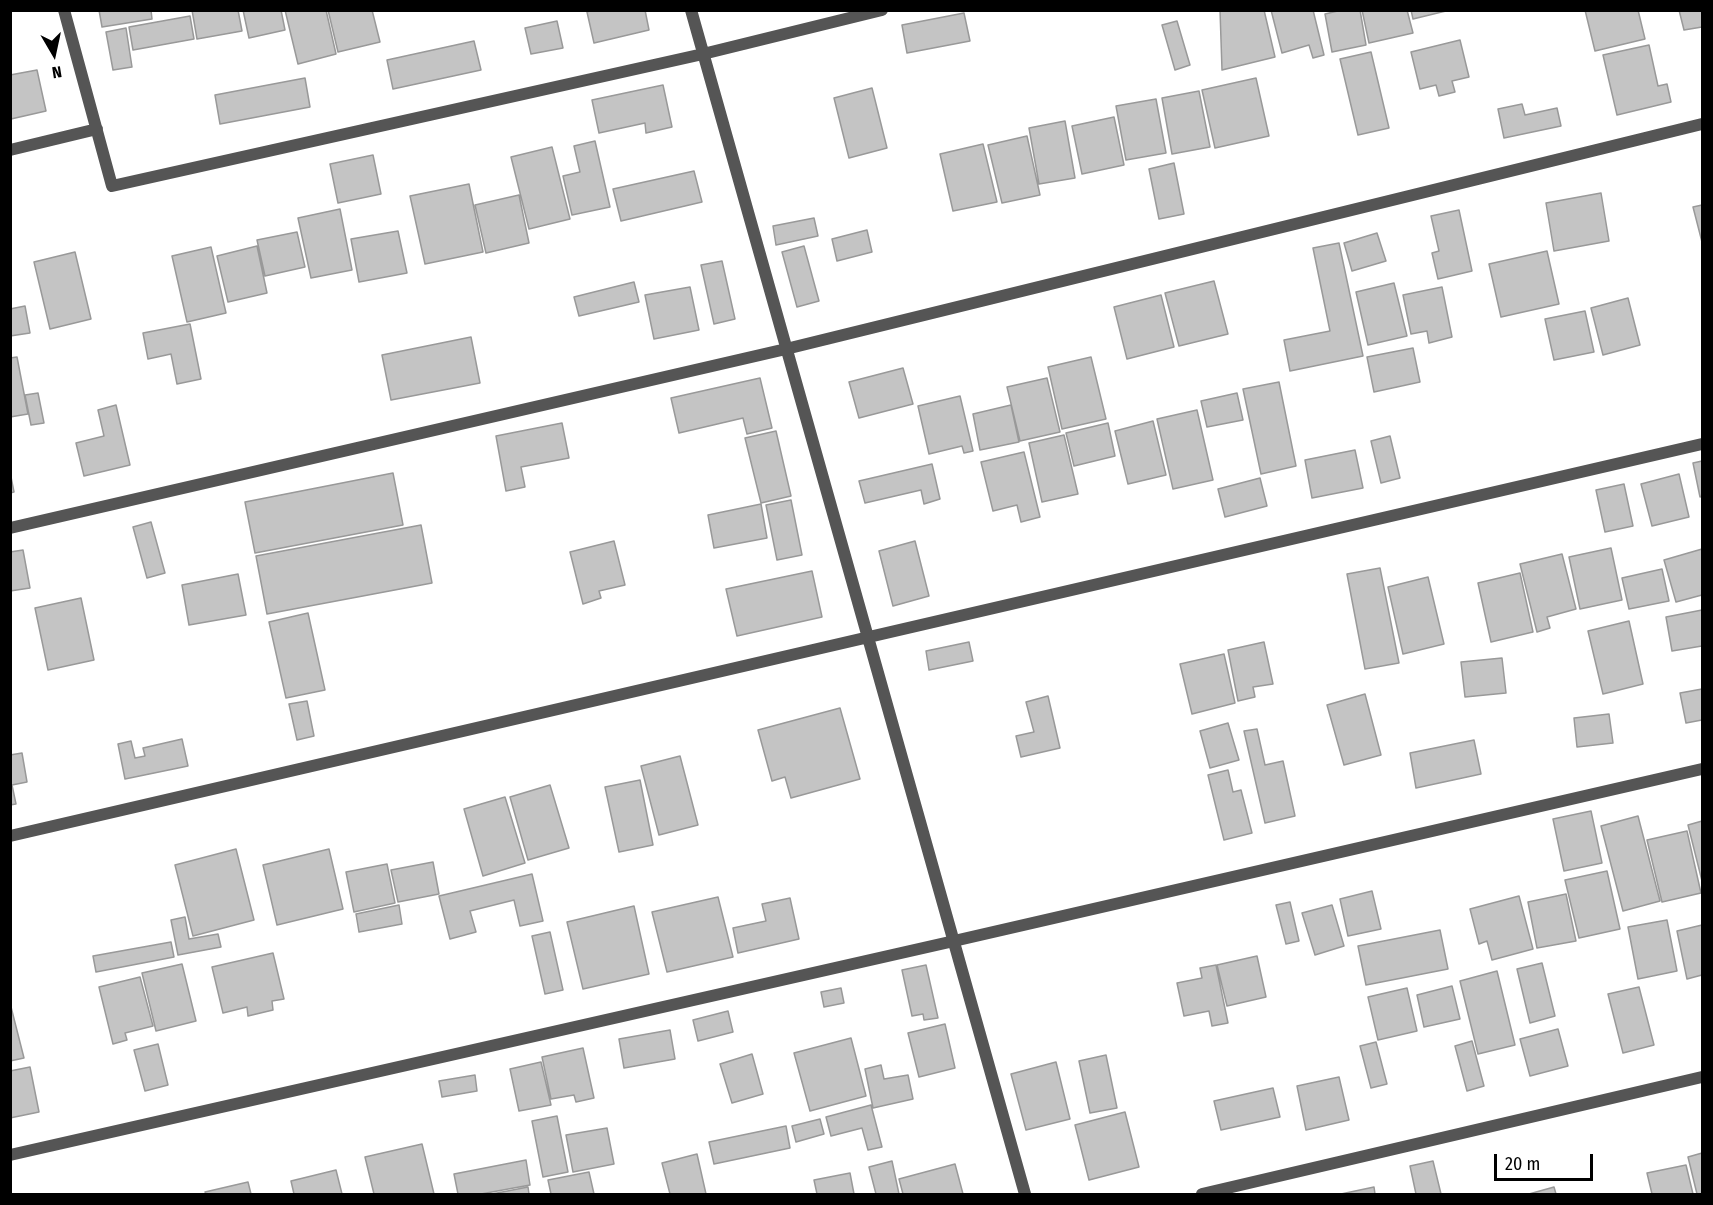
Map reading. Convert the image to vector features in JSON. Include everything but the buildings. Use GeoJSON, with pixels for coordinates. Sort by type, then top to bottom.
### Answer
{"type":"FeatureCollection","features":[{"type":"Feature","properties":{"kind":"street"},"geometry":{"type":"LineString","coordinates":[[64,10],[112,186],[703,54],[882,10]]}},
{"type":"Feature","properties":{"kind":"street"},"geometry":{"type":"LineString","coordinates":[[691,10],[1025,1194]]}},
{"type":"Feature","properties":{"kind":"street"},"geometry":{"type":"LineString","coordinates":[[10,528],[786,349],[1702,123]]}},
{"type":"Feature","properties":{"kind":"street"},"geometry":{"type":"LineString","coordinates":[[10,150],[97,129]]}},
{"type":"Feature","properties":{"kind":"street"},"geometry":{"type":"LineString","coordinates":[[10,836],[1702,444]]}},
{"type":"Feature","properties":{"kind":"street"},"geometry":{"type":"LineString","coordinates":[[10,1155],[1702,770]]}},
{"type":"Feature","properties":{"kind":"street"},"geometry":{"type":"LineString","coordinates":[[1202,1194],[1702,1077]]}}]}
